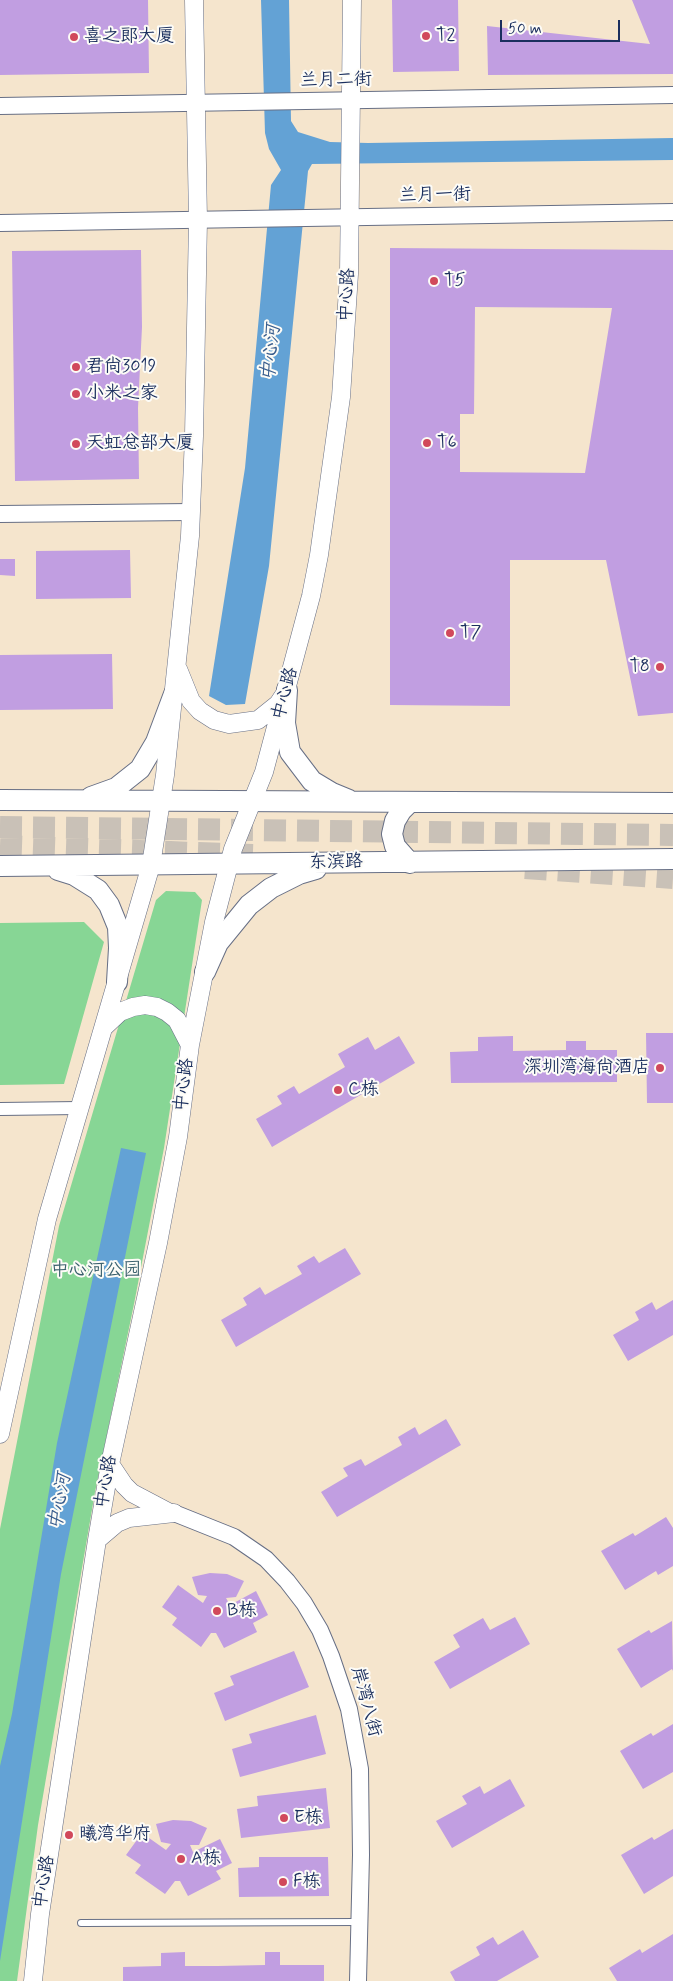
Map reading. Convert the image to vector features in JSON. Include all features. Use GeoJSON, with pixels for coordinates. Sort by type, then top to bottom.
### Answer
{"type":"FeatureCollection","features":[{"type":"Feature","properties":{"kind":"main road"},"geometry":{"type":"LineString","coordinates":[[0,1434],[47,1219],[150,866],[161,803],[174,694],[191,512],[197,355],[198,220],[194,0]]}},
{"type":"Feature","properties":{"kind":"main road"},"geometry":{"type":"LineString","coordinates":[[352,0],[352,100]]}},
{"type":"Feature","properties":{"kind":"main road","name":"中心路"},"geometry":{"type":"LineString","coordinates":[[33,1981],[40,1914],[97,1540],[110,1464],[164,1214],[178,1137],[190,1045],[228,865],[264,772],[316,574],[337,434],[348,293],[352,100]]}},
{"type":"Feature","properties":{"kind":"main road"},"geometry":{"type":"LineString","coordinates":[[176,664],[191,701],[200,711],[214,720],[229,724],[258,720],[278,704],[287,690]]}},
{"type":"Feature","properties":{"kind":"main road"},"geometry":{"type":"LineString","coordinates":[[287,690],[285,723],[290,752],[312,781],[332,793],[356,803]]}},
{"type":"Feature","properties":{"kind":"main road"},"geometry":{"type":"LineString","coordinates":[[71,801],[101,794],[116,788],[140,769],[156,742],[174,694]]}},
{"type":"Feature","properties":{"kind":"main road"},"geometry":{"type":"LineString","coordinates":[[0,800],[161,803],[673,803]]}},
{"type":"Feature","properties":{"kind":"main road"},"geometry":{"type":"LineString","coordinates":[[409,803],[395,821],[392,834],[395,846],[410,862]]}},
{"type":"Feature","properties":{"kind":"main road","name":"东滨路"},"geometry":{"type":"LineString","coordinates":[[0,866],[150,866],[673,859]]}},
{"type":"Feature","properties":{"kind":"main road"},"geometry":{"type":"LineString","coordinates":[[205,972],[218,943],[250,905],[271,888],[299,874],[334,863]]}},
{"type":"Feature","properties":{"kind":"main road"},"geometry":{"type":"LineString","coordinates":[[44,866],[74,875],[98,890],[109,905],[118,927],[117,982]]}},
{"type":"Feature","properties":{"kind":"main road"},"geometry":{"type":"LineString","coordinates":[[102,1030],[120,1012],[145,1005],[167,1012],[177,1020],[190,1045]]}},
{"type":"Feature","properties":{"kind":"main road"},"geometry":{"type":"LineString","coordinates":[[110,1464],[124,1485],[132,1493],[158,1508],[174,1513]]}},
{"type":"Feature","properties":{"kind":"main road"},"geometry":{"type":"LineString","coordinates":[[97,1540],[117,1523],[130,1518],[174,1513]]}},
{"type":"Feature","properties":{"kind":"street","name":"兰月二街"},"geometry":{"type":"LineString","coordinates":[[0,106],[673,95]]}},
{"type":"Feature","properties":{"kind":"street","name":"兰月一街"},"geometry":{"type":"LineString","coordinates":[[0,223],[673,212]]}},
{"type":"Feature","properties":{"kind":"street"},"geometry":{"type":"LineString","coordinates":[[0,514],[191,512]]}},
{"type":"Feature","properties":{"kind":"street"},"geometry":{"type":"LineString","coordinates":[[0,1109],[79,1108]]}},
{"type":"Feature","properties":{"kind":"street","name":"岸湾八街"},"geometry":{"type":"LineString","coordinates":[[174,1513],[216,1528],[251,1547],[287,1580],[320,1630],[342,1685],[355,1735],[360,1769],[358,1981]]}},
{"type":"Feature","properties":{"kind":"lane"},"geometry":{"type":"LineString","coordinates":[[81,1923],[360,1922]]}},
{"type":"Feature","properties":{"kind":"green space","name":"中心河公园"},"geometry":{"type":"Polygon","coordinates":[[[166,891],[195,892],[202,900],[164,1148],[95,1492],[38,1825],[17,1981],[0,1981],[0,1529],[59,1226],[156,900],[166,891]]]}},
{"type":"Feature","properties":{"kind":"green space"},"geometry":{"type":"Polygon","coordinates":[[[84,922],[104,942],[64,1084],[0,1085],[0,923],[84,922]]]}},
{"type":"Feature","properties":{"kind":"water","name":"中心河"},"geometry":{"type":"Polygon","coordinates":[[[261,0],[289,0],[291,121],[298,132],[330,142],[368,143],[673,138],[673,160],[312,164],[308,171],[269,566],[245,704],[226,705],[209,696],[245,468],[271,185],[281,170],[269,149],[265,133],[261,0]]]}},
{"type":"Feature","properties":{"kind":"water","name":"中心河"},"geometry":{"type":"Polygon","coordinates":[[[121,1148],[146,1153],[61,1574],[0,1961],[0,1766],[12,1714],[57,1443],[121,1148]]]}},
{"type":"Feature","properties":{"kind":"building","name":"喜之郎大厦"},"geometry":{"type":"Polygon","coordinates":[[[0,0],[148,0],[149,73],[0,75],[0,0]]]}},
{"type":"Feature","properties":{"kind":"building","name":"T2"},"geometry":{"type":"Polygon","coordinates":[[[392,0],[458,0],[459,71],[393,72],[392,0]]]}},
{"type":"Feature","properties":{"kind":"building"},"geometry":{"type":"Polygon","coordinates":[[[632,0],[673,0],[673,74],[488,75],[487,26],[650,44],[632,0]]]}},
{"type":"Feature","properties":{"kind":"building"},"geometry":{"type":"Polygon","coordinates":[[[390,248],[673,250],[673,713],[638,716],[606,560],[510,560],[510,706],[390,705],[390,248]],[[475,307],[474,414],[460,414],[460,472],[585,473],[612,308],[475,307]]]}},
{"type":"Feature","properties":{"kind":"building","name":"君尚3019"},"geometry":{"type":"Polygon","coordinates":[[[141,250],[142,327],[138,408],[139,479],[15,481],[12,251],[141,250]]]}},
{"type":"Feature","properties":{"kind":"building"},"geometry":{"type":"Polygon","coordinates":[[[130,550],[131,598],[36,599],[36,551],[130,550]]]}},
{"type":"Feature","properties":{"kind":"building"},"geometry":{"type":"Polygon","coordinates":[[[0,559],[15,559],[15,576],[0,575],[0,559]]]}},
{"type":"Feature","properties":{"kind":"building"},"geometry":{"type":"Polygon","coordinates":[[[112,654],[113,709],[0,710],[0,655],[112,654]]]}},
{"type":"Feature","properties":{"kind":"building","name":"深圳湾海尚酒店"},"geometry":{"type":"Polygon","coordinates":[[[646,1033],[673,1033],[673,1103],[647,1103],[646,1033]]]}},
{"type":"Feature","properties":{"kind":"building","name":"C栋"},"geometry":{"type":"Polygon","coordinates":[[[399,1036],[415,1063],[272,1147],[256,1119],[282,1104],[277,1096],[294,1086],[299,1094],[345,1067],[338,1054],[368,1037],[375,1050],[399,1036]]]}},
{"type":"Feature","properties":{"kind":"building"},"geometry":{"type":"Polygon","coordinates":[[[513,1036],[513,1051],[566,1050],[566,1041],[586,1041],[586,1050],[617,1050],[617,1082],[451,1083],[450,1052],[478,1051],[478,1037],[513,1036]]]}},
{"type":"Feature","properties":{"kind":"building"},"geometry":{"type":"Polygon","coordinates":[[[345,1248],[361,1274],[236,1347],[221,1320],[247,1305],[243,1298],[260,1287],[265,1295],[302,1274],[297,1266],[314,1256],[319,1263],[345,1248]]]}},
{"type":"Feature","properties":{"kind":"building"},"geometry":{"type":"Polygon","coordinates":[[[673,1300],[673,1335],[628,1361],[613,1335],[639,1320],[635,1312],[652,1302],[656,1310],[673,1300]]]}},
{"type":"Feature","properties":{"kind":"building"},"geometry":{"type":"Polygon","coordinates":[[[446,1419],[461,1445],[337,1517],[321,1492],[348,1476],[343,1468],[361,1459],[365,1466],[402,1445],[398,1437],[415,1427],[419,1435],[446,1419]]]}},
{"type":"Feature","properties":{"kind":"building"},"geometry":{"type":"Polygon","coordinates":[[[666,1517],[673,1528],[673,1566],[658,1575],[656,1571],[625,1590],[601,1551],[633,1533],[635,1536],[666,1517]]]}},
{"type":"Feature","properties":{"kind":"building","name":"B栋"},"geometry":{"type":"Polygon","coordinates":[[[210,1573],[227,1574],[244,1581],[236,1597],[226,1598],[230,1605],[256,1591],[268,1615],[253,1623],[257,1632],[224,1648],[216,1633],[211,1633],[201,1647],[172,1625],[177,1618],[162,1607],[178,1585],[203,1603],[207,1596],[198,1595],[192,1577],[210,1573]]]}},
{"type":"Feature","properties":{"kind":"building"},"geometry":{"type":"Polygon","coordinates":[[[515,1617],[530,1644],[450,1689],[434,1662],[460,1647],[453,1635],[483,1618],[490,1630],[515,1617]]]}},
{"type":"Feature","properties":{"kind":"building"},"geometry":{"type":"Polygon","coordinates":[[[672,1621],[673,1671],[672,1669],[641,1688],[617,1649],[649,1630],[651,1633],[672,1621]]]}},
{"type":"Feature","properties":{"kind":"building"},"geometry":{"type":"Polygon","coordinates":[[[294,1651],[309,1687],[225,1721],[214,1693],[234,1685],[230,1676],[294,1651]]]}},
{"type":"Feature","properties":{"kind":"building"},"geometry":{"type":"Polygon","coordinates":[[[316,1715],[326,1754],[240,1777],[232,1749],[252,1743],[249,1734],[316,1715]]]}},
{"type":"Feature","properties":{"kind":"building"},"geometry":{"type":"Polygon","coordinates":[[[673,1724],[673,1772],[643,1789],[620,1751],[651,1733],[653,1736],[673,1724]]]}},
{"type":"Feature","properties":{"kind":"building"},"geometry":{"type":"Polygon","coordinates":[[[510,1779],[525,1806],[452,1848],[436,1821],[467,1804],[462,1796],[480,1786],[484,1794],[510,1779]]]}},
{"type":"Feature","properties":{"kind":"building","name":"E栋"},"geometry":{"type":"Polygon","coordinates":[[[326,1788],[330,1828],[241,1838],[237,1809],[258,1806],[257,1796],[326,1788]]]}},
{"type":"Feature","properties":{"kind":"building","name":"A栋"},"geometry":{"type":"Polygon","coordinates":[[[173,1820],[191,1821],[207,1828],[199,1845],[190,1845],[193,1852],[220,1839],[232,1863],[216,1871],[221,1879],[188,1896],[180,1881],[175,1881],[165,1894],[135,1873],[141,1865],[126,1855],[142,1833],[166,1850],[171,1844],[161,1842],[156,1824],[173,1820]]]}},
{"type":"Feature","properties":{"kind":"building"},"geometry":{"type":"Polygon","coordinates":[[[673,1829],[673,1876],[644,1894],[621,1855],[652,1837],[654,1840],[673,1829]]]}},
{"type":"Feature","properties":{"kind":"building","name":"F栋"},"geometry":{"type":"Polygon","coordinates":[[[259,1857],[328,1857],[329,1896],[239,1897],[238,1868],[259,1867],[259,1857]]]}},
{"type":"Feature","properties":{"kind":"building"},"geometry":{"type":"Polygon","coordinates":[[[523,1930],[539,1957],[497,1981],[455,1981],[450,1972],[480,1955],[476,1947],[493,1937],[498,1945],[523,1930]]]}},
{"type":"Feature","properties":{"kind":"building"},"geometry":{"type":"Polygon","coordinates":[[[673,1934],[673,1981],[617,1981],[609,1968],[640,1949],[642,1953],[673,1934]]]}},
{"type":"Feature","properties":{"kind":"building"},"geometry":{"type":"Polygon","coordinates":[[[185,1952],[185,1966],[265,1965],[265,1952],[280,1952],[280,1965],[324,1965],[324,1981],[123,1981],[123,1967],[161,1966],[161,1953],[185,1952]]]}},
{"type":"Feature","properties":{"kind":"tunnel"},"geometry":{"type":"LineString","coordinates":[[0,827],[673,835]]}},
{"type":"Feature","properties":{"kind":"tunnel"},"geometry":{"type":"LineString","coordinates":[[0,846],[254,855]]}},
{"type":"Feature","properties":{"kind":"tunnel"},"geometry":{"type":"LineString","coordinates":[[525,868],[673,878]]}},
{"type":"Feature","properties":{"kind":"place","name":"T2"},"geometry":{"type":"Point","coordinates":[426,36]}},
{"type":"Feature","properties":{"kind":"place","name":"喜之郎大厦"},"geometry":{"type":"Point","coordinates":[74,37]}},
{"type":"Feature","properties":{"kind":"place","name":"T5"},"geometry":{"type":"Point","coordinates":[434,281]}},
{"type":"Feature","properties":{"kind":"place","name":"君尚3019"},"geometry":{"type":"Point","coordinates":[76,367]}},
{"type":"Feature","properties":{"kind":"place","name":"小米之家"},"geometry":{"type":"Point","coordinates":[76,394]}},
{"type":"Feature","properties":{"kind":"place","name":"T6"},"geometry":{"type":"Point","coordinates":[427,443]}},
{"type":"Feature","properties":{"kind":"place","name":"天虹总部大厦"},"geometry":{"type":"Point","coordinates":[76,444]}},
{"type":"Feature","properties":{"kind":"place","name":"T7"},"geometry":{"type":"Point","coordinates":[450,633]}},
{"type":"Feature","properties":{"kind":"place","name":"T8"},"geometry":{"type":"Point","coordinates":[660,667]}},
{"type":"Feature","properties":{"kind":"place","name":"深圳湾海尚酒店"},"geometry":{"type":"Point","coordinates":[660,1068]}},
{"type":"Feature","properties":{"kind":"place","name":"C栋"},"geometry":{"type":"Point","coordinates":[338,1090]}},
{"type":"Feature","properties":{"kind":"place","name":"B栋"},"geometry":{"type":"Point","coordinates":[217,1611]}},
{"type":"Feature","properties":{"kind":"place","name":"E栋"},"geometry":{"type":"Point","coordinates":[284,1818]}},
{"type":"Feature","properties":{"kind":"place","name":"曦湾华府"},"geometry":{"type":"Point","coordinates":[69,1835]}},
{"type":"Feature","properties":{"kind":"place","name":"A栋"},"geometry":{"type":"Point","coordinates":[181,1859]}},
{"type":"Feature","properties":{"kind":"place","name":"F栋"},"geometry":{"type":"Point","coordinates":[283,1882]}}]}
